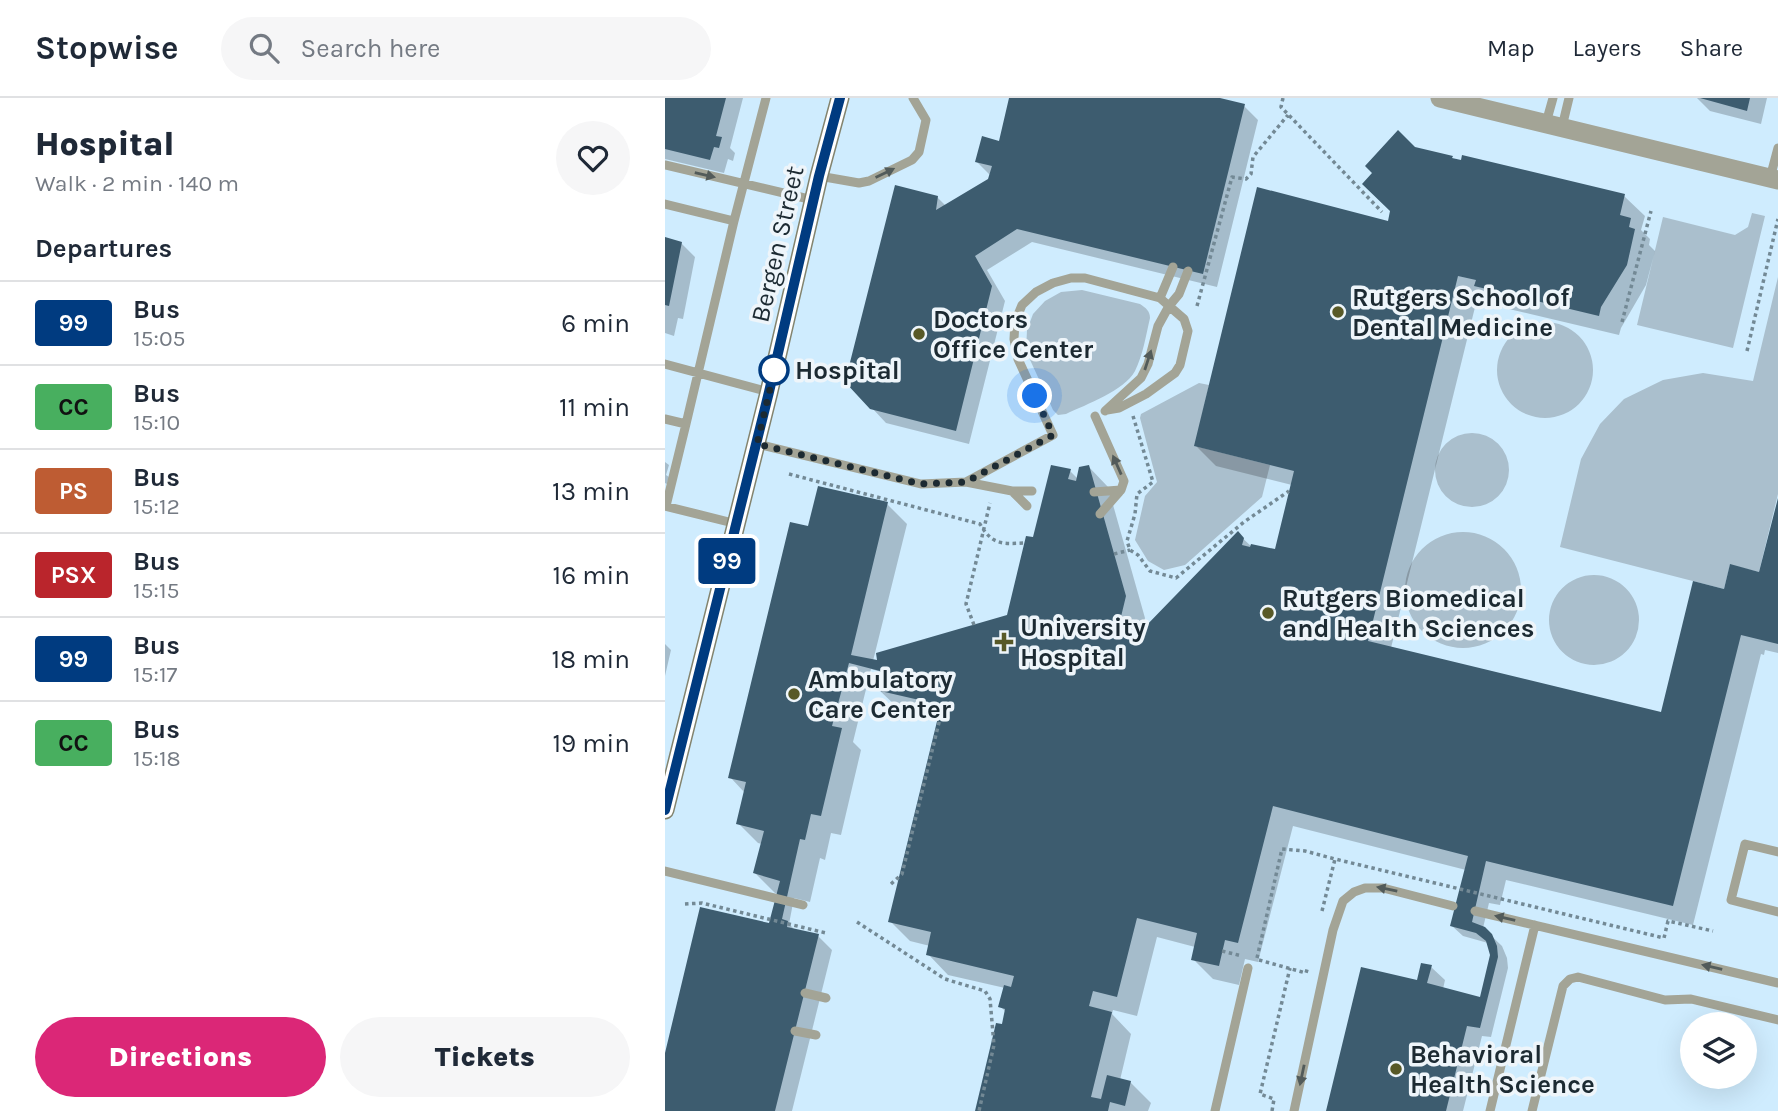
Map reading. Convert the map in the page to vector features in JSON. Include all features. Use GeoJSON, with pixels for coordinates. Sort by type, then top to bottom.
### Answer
{"type":"FeatureCollection","features":[{"type":"Feature","properties":{"kind":"main road","name":"Bergen Street"},"geometry":{"type":"LineString","coordinates":[[665,810],[840,98]]}},
{"type":"Feature","properties":{"kind":"street"},"geometry":{"type":"LineString","coordinates":[[1440,98],[1774,179]]}},
{"type":"Feature","properties":{"kind":"lane"},"geometry":{"type":"LineString","coordinates":[[737,523],[666,506],[766,98]]}},
{"type":"Feature","properties":{"kind":"lane"},"geometry":{"type":"LineString","coordinates":[[819,176],[859,183],[869,181],[912,160],[919,152],[926,120],[913,98]]}},
{"type":"Feature","properties":{"kind":"lane"},"geometry":{"type":"LineString","coordinates":[[1553,98],[1554,126]]}},
{"type":"Feature","properties":{"kind":"lane"},"geometry":{"type":"LineString","coordinates":[[1554,126],[1569,98]]}},
{"type":"Feature","properties":{"kind":"lane"},"geometry":{"type":"LineString","coordinates":[[1774,179],[1778,148]]}},
{"type":"Feature","properties":{"kind":"lane"},"geometry":{"type":"LineString","coordinates":[[665,165],[814,200]]}},
{"type":"Feature","properties":{"kind":"lane"},"geometry":{"type":"LineString","coordinates":[[665,204],[734,221]]}},
{"type":"Feature","properties":{"kind":"lane"},"geometry":{"type":"LineString","coordinates":[[1160,298],[1173,267]]}},
{"type":"Feature","properties":{"kind":"lane"},"geometry":{"type":"LineString","coordinates":[[966,482],[1053,435],[1018,359],[1013,339],[1015,322],[1022,305],[1036,292],[1053,283],[1071,278],[1085,278],[1160,298],[1169,306],[1184,318],[1188,331],[1180,365],[1175,373],[1128,404],[1105,411],[1141,379],[1158,326],[1169,306],[1179,295],[1188,271]]}},
{"type":"Feature","properties":{"kind":"lane"},"geometry":{"type":"LineString","coordinates":[[665,364],[769,392]]}},
{"type":"Feature","properties":{"kind":"lane"},"geometry":{"type":"LineString","coordinates":[[1095,416],[1124,481],[1121,489],[1100,514]]}},
{"type":"Feature","properties":{"kind":"lane"},"geometry":{"type":"LineString","coordinates":[[665,419],[686,424]]}},
{"type":"Feature","properties":{"kind":"lane"},"geometry":{"type":"LineString","coordinates":[[757,444],[921,484],[966,482],[1012,491],[1032,491]]}},
{"type":"Feature","properties":{"kind":"lane"},"geometry":{"type":"LineString","coordinates":[[1094,492],[1121,489]]}},
{"type":"Feature","properties":{"kind":"lane"},"geometry":{"type":"LineString","coordinates":[[1012,491],[1027,506]]}},
{"type":"Feature","properties":{"kind":"lane"},"geometry":{"type":"LineString","coordinates":[[1778,852],[1745,844],[1731,900],[1778,912]]}},
{"type":"Feature","properties":{"kind":"lane"},"geometry":{"type":"LineString","coordinates":[[665,871],[803,905]]}},
{"type":"Feature","properties":{"kind":"lane"},"geometry":{"type":"LineString","coordinates":[[1294,1111],[1333,930],[1343,901],[1354,892],[1374,887],[1453,906]]}},
{"type":"Feature","properties":{"kind":"lane"},"geometry":{"type":"LineString","coordinates":[[1475,911],[1778,983]]}},
{"type":"Feature","properties":{"kind":"lane"},"geometry":{"type":"LineString","coordinates":[[1490,1111],[1535,925]]}},
{"type":"Feature","properties":{"kind":"lane"},"geometry":{"type":"LineString","coordinates":[[1215,1111],[1248,968]]}},
{"type":"Feature","properties":{"kind":"lane"},"geometry":{"type":"LineString","coordinates":[[1532,1111],[1563,986],[1570,979],[1578,978],[1665,1000],[1691,999],[1778,1020]]}},
{"type":"Feature","properties":{"kind":"lane"},"geometry":{"type":"LineString","coordinates":[[804,993],[826,998]]}},
{"type":"Feature","properties":{"kind":"lane"},"geometry":{"type":"LineString","coordinates":[[795,1031],[816,1035]]}},
{"type":"Feature","properties":{"kind":"path"},"geometry":{"type":"LineString","coordinates":[[1283,98],[1281,107],[1382,212]]}},
{"type":"Feature","properties":{"kind":"path"},"geometry":{"type":"LineString","coordinates":[[1198,306],[1232,177],[1246,179],[1251,174],[1253,157],[1288,115]]}},
{"type":"Feature","properties":{"kind":"path"},"geometry":{"type":"LineString","coordinates":[[1622,322],[1651,211]]}},
{"type":"Feature","properties":{"kind":"path"},"geometry":{"type":"LineString","coordinates":[[1747,351],[1778,219]]}},
{"type":"Feature","properties":{"kind":"path"},"geometry":{"type":"LineString","coordinates":[[1133,415],[1153,482],[1137,494],[1128,541],[1130,550],[1150,571],[1176,578],[1244,522],[1289,491]]}},
{"type":"Feature","properties":{"kind":"path"},"geometry":{"type":"LineString","coordinates":[[789,474],[980,524],[991,539],[1003,544],[1024,543]]}},
{"type":"Feature","properties":{"kind":"path"},"geometry":{"type":"LineString","coordinates":[[974,625],[966,604],[990,503]]}},
{"type":"Feature","properties":{"kind":"path"},"geometry":{"type":"LineString","coordinates":[[1114,554],[1130,550]]}},
{"type":"Feature","properties":{"kind":"path"},"geometry":{"type":"LineString","coordinates":[[891,884],[902,874],[944,702]]}},
{"type":"Feature","properties":{"kind":"path"},"geometry":{"type":"LineString","coordinates":[[1257,960],[1282,849],[1305,850],[1335,859]]}},
{"type":"Feature","properties":{"kind":"path"},"geometry":{"type":"LineString","coordinates":[[684,904],[702,903],[826,933]]}},
{"type":"Feature","properties":{"kind":"path"},"geometry":{"type":"LineString","coordinates":[[857,922],[945,979],[985,991],[990,999],[994,1045],[979,1111]]}},
{"type":"Feature","properties":{"kind":"path"},"geometry":{"type":"LineString","coordinates":[[1272,1111],[1274,1099],[1260,1094],[1290,968]]}},
{"type":"Feature","properties":{"kind":"shaded area"},"geometry":{"type":"Polygon","coordinates":[[[1752,213],[1765,216],[1733,348],[1637,325],[1663,217],[1735,235],[1748,227],[1752,213]]]}},
{"type":"Feature","properties":{"kind":"shaded area"},"geometry":{"type":"Polygon","coordinates":[[[1778,277],[1778,494],[1759,572],[1730,565],[1724,589],[1560,547],[1581,459],[1600,424],[1624,399],[1663,380],[1703,373],[1753,381],[1778,277]]]}},
{"type":"Feature","properties":{"kind":"shaded area"},"geometry":{"type":"Polygon","coordinates":[[[1082,290],[1140,304],[1147,310],[1150,318],[1140,358],[1130,378],[1104,396],[1066,414],[1058,415],[1053,410],[1026,351],[1027,330],[1033,314],[1045,301],[1061,292],[1082,290]]]}},
{"type":"Feature","properties":{"kind":"shaded area"},"geometry":{"type":"Polygon","coordinates":[[[1545,322],[1563,326],[1579,336],[1589,352],[1593,370],[1589,388],[1579,404],[1563,414],[1545,418],[1527,414],[1511,404],[1501,388],[1497,370],[1501,352],[1511,336],[1527,326],[1545,322]]]}},
{"type":"Feature","properties":{"kind":"shaded area"},"geometry":{"type":"Polygon","coordinates":[[[1199,383],[1209,385],[1195,446],[1270,465],[1262,497],[1185,565],[1164,570],[1148,561],[1135,540],[1145,496],[1157,482],[1140,418],[1141,414],[1199,383]]]}},
{"type":"Feature","properties":{"kind":"shaded area"},"geometry":{"type":"Polygon","coordinates":[[[1465,433],[1479,433],[1493,439],[1503,449],[1509,470],[1507,484],[1493,501],[1479,507],[1465,507],[1451,501],[1441,491],[1435,477],[1435,463],[1441,449],[1451,439],[1465,433]]]}},
{"type":"Feature","properties":{"kind":"shaded area"},"geometry":{"type":"Polygon","coordinates":[[[1463,532],[1485,536],[1504,549],[1517,568],[1521,590],[1517,612],[1504,631],[1485,644],[1463,648],[1441,644],[1422,631],[1409,612],[1405,590],[1409,568],[1422,549],[1441,536],[1463,532]]]}},
{"type":"Feature","properties":{"kind":"shaded area"},"geometry":{"type":"Polygon","coordinates":[[[1594,575],[1611,579],[1626,588],[1635,603],[1639,620],[1635,637],[1626,652],[1611,661],[1594,665],[1577,661],[1562,652],[1553,637],[1549,620],[1553,603],[1562,588],[1577,579],[1594,575]]]}},
{"type":"Feature","properties":{"kind":"building"},"geometry":{"type":"Polygon","coordinates":[[[665,98],[726,98],[716,136],[722,137],[719,148],[714,147],[710,160],[665,149],[665,98]]]}},
{"type":"Feature","properties":{"kind":"building"},"geometry":{"type":"Polygon","coordinates":[[[1009,98],[1220,98],[1245,104],[1203,274],[1017,229],[975,256],[992,286],[956,431],[870,409],[845,382],[895,185],[938,196],[936,210],[988,179],[992,166],[975,162],[982,136],[999,141],[1009,98]]]}},
{"type":"Feature","properties":{"kind":"building"},"geometry":{"type":"Polygon","coordinates":[[[1700,98],[1750,98],[1747,111],[1700,98]]]}},
{"type":"Feature","properties":{"kind":"building"},"geometry":{"type":"Polygon","coordinates":[[[1398,130],[1415,147],[1453,156],[1452,158],[1461,160],[1462,155],[1625,194],[1620,215],[1631,218],[1629,227],[1635,229],[1627,265],[1601,307],[1599,316],[1474,286],[1476,280],[1458,276],[1368,641],[1661,712],[1693,581],[1724,589],[1730,564],[1759,572],[1778,498],[1778,644],[1741,635],[1673,906],[1486,861],[1472,922],[1485,927],[1492,934],[1498,957],[1480,1028],[1467,1026],[1446,1111],[1326,1111],[1361,967],[1417,980],[1421,963],[1432,965],[1427,983],[1480,997],[1490,955],[1486,941],[1476,933],[1450,926],[1468,856],[1273,806],[1238,943],[1225,940],[1219,966],[1191,960],[1197,933],[1137,918],[1117,997],[1093,991],[1089,1006],[1112,1012],[1091,1097],[1101,1099],[1107,1075],[1131,1081],[1125,1106],[1110,1102],[1108,1111],[975,1111],[996,1023],[1002,1024],[1005,1009],[998,1007],[1004,985],[1011,987],[1014,976],[926,955],[931,932],[888,922],[941,705],[876,690],[880,671],[849,663],[832,726],[842,728],[821,816],[811,814],[805,840],[800,839],[782,919],[788,921],[787,927],[819,934],[775,1111],[665,1111],[665,1053],[700,907],[769,923],[780,881],[753,873],[764,831],[736,824],[746,782],[728,778],[790,522],[808,526],[818,486],[888,502],[851,655],[877,660],[876,653],[1007,615],[1026,536],[1033,537],[1051,465],[1071,469],[1068,479],[1076,481],[1079,467],[1089,465],[1126,596],[1119,625],[1142,630],[1238,531],[1244,538],[1242,545],[1275,549],[1294,471],[1194,446],[1257,187],[1388,221],[1390,211],[1362,184],[1372,173],[1365,166],[1398,130]]]}},
{"type":"Feature","properties":{"kind":"building"},"geometry":{"type":"Polygon","coordinates":[[[665,237],[682,242],[669,306],[665,305],[665,237]]]}},
{"type":"Feature","properties":{"kind":"bus line","name":"99"},"geometry":{"type":"LineString","coordinates":[[665,810],[840,98]]}},
{"type":"Feature","properties":{"kind":"place","name":"Rutgers School of Dental Medicine"},"geometry":{"type":"Point","coordinates":[1338,312]}},
{"type":"Feature","properties":{"kind":"place","name":"Doctors Office Center"},"geometry":{"type":"Point","coordinates":[919,334]}},
{"type":"Feature","properties":{"kind":"place","name":"Hospital"},"geometry":{"type":"Point","coordinates":[774,370]}},
{"type":"Feature","properties":{"kind":"place","name":"Rutgers Biomedical and Health Sciences"},"geometry":{"type":"Point","coordinates":[1268,613]}},
{"type":"Feature","properties":{"kind":"place","name":"University Hospital"},"geometry":{"type":"Point","coordinates":[1004,642]}},
{"type":"Feature","properties":{"kind":"place","name":"Ambulatory Care Center"},"geometry":{"type":"Point","coordinates":[794,694]}},
{"type":"Feature","properties":{"kind":"place","name":"Behavioral Health Science"},"geometry":{"type":"Point","coordinates":[1396,1069]}},
{"type":"Feature","properties":{"kind":"route"},"geometry":{"type":"LineString","coordinates":[[774,370],[775,368],[757,444],[921,484],[966,482],[1053,435],[1035,396]]}}]}
